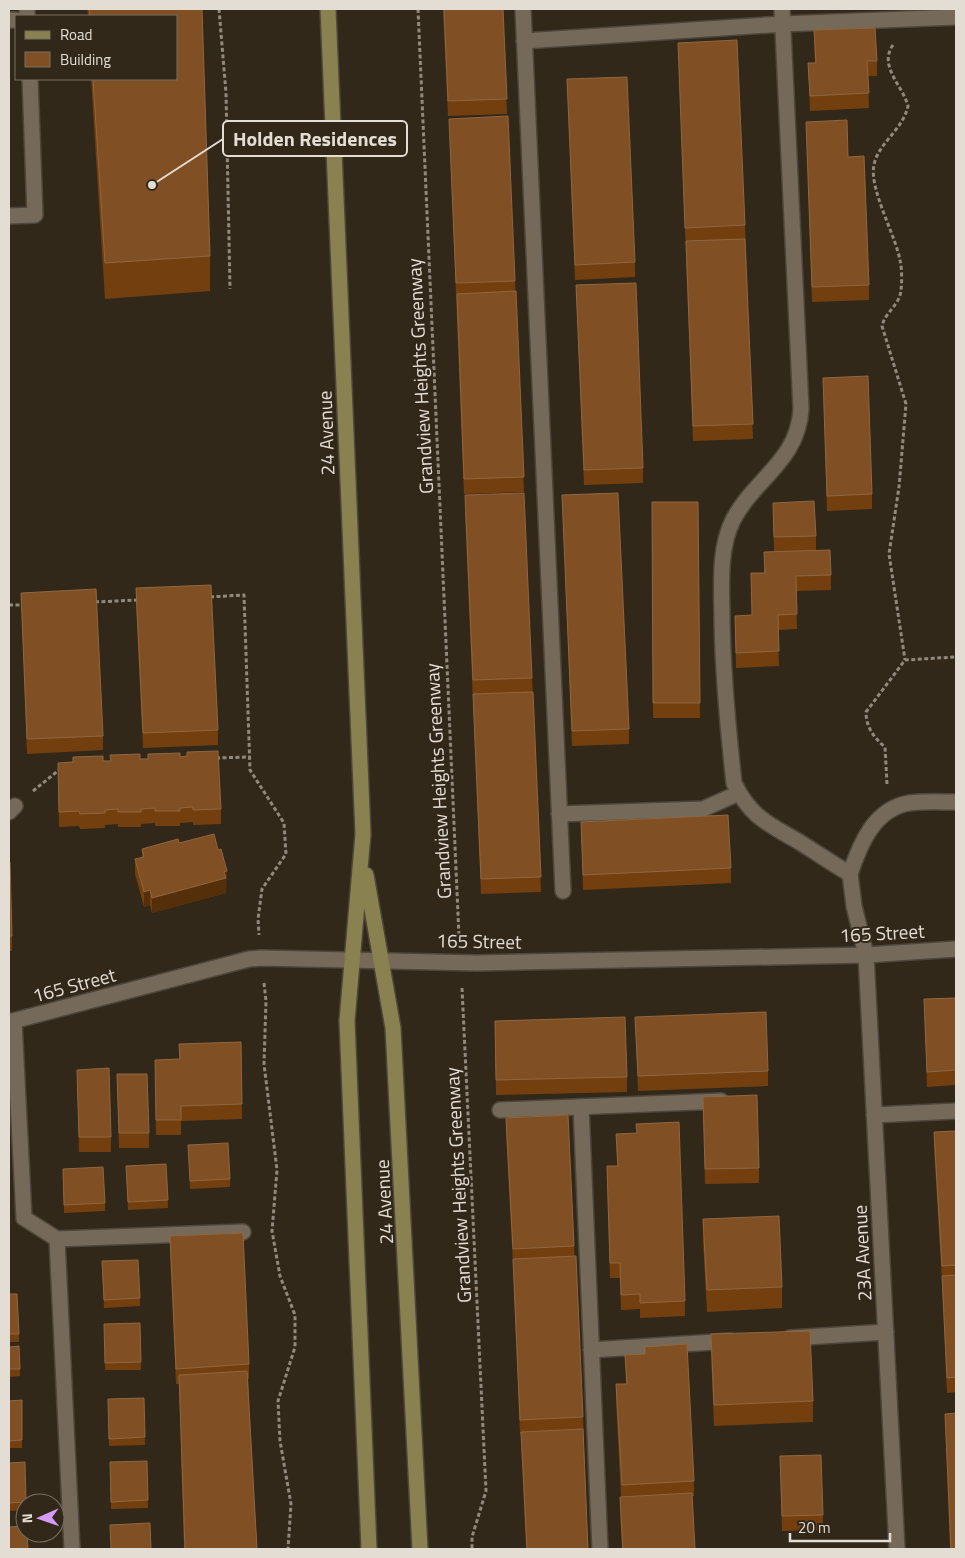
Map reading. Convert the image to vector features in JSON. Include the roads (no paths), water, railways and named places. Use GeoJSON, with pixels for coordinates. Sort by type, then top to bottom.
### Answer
{"type":"FeatureCollection","features":[{"type":"Feature","properties":{"kind":"main road","name":"24 Avenue"},"geometry":{"type":"LineString","coordinates":[[328,9],[362,856],[347,1021],[369,1549]]}},
{"type":"Feature","properties":{"kind":"main road","name":"24 Avenue"},"geometry":{"type":"LineString","coordinates":[[362,856],[394,1028],[420,1549]]}},
{"type":"Feature","properties":{"kind":"street"},"geometry":{"type":"LineString","coordinates":[[523,9],[563,891]]}},
{"type":"Feature","properties":{"kind":"street"},"geometry":{"type":"LineString","coordinates":[[524,41],[782,16],[898,19],[956,17]]}},
{"type":"Feature","properties":{"kind":"street"},"geometry":{"type":"LineString","coordinates":[[782,16],[801,418],[794,443],[733,520],[723,554],[724,685],[734,783],[746,805],[774,830],[850,874],[860,843],[874,824],[888,812],[908,804],[956,802]]}},
{"type":"Feature","properties":{"kind":"street"},"geometry":{"type":"LineString","coordinates":[[9,216],[35,215],[30,80]]}},
{"type":"Feature","properties":{"kind":"street"},"geometry":{"type":"LineString","coordinates":[[559,814],[703,809],[739,793]]}},
{"type":"Feature","properties":{"kind":"street","name":"23A Avenue"},"geometry":{"type":"LineString","coordinates":[[850,874],[854,906],[866,955],[897,1549]]}},
{"type":"Feature","properties":{"kind":"street","name":"165 Street"},"geometry":{"type":"LineString","coordinates":[[11,1022],[249,959],[353,959],[477,963],[866,955],[956,949]]}},
{"type":"Feature","properties":{"kind":"street"},"geometry":{"type":"LineString","coordinates":[[11,1022],[24,1218],[57,1239],[243,1232]]}},
{"type":"Feature","properties":{"kind":"street"},"geometry":{"type":"LineString","coordinates":[[500,1110],[736,1100]]}},
{"type":"Feature","properties":{"kind":"street"},"geometry":{"type":"LineString","coordinates":[[581,1107],[600,1549]]}},
{"type":"Feature","properties":{"kind":"street"},"geometry":{"type":"LineString","coordinates":[[874,1115],[956,1111]]}},
{"type":"Feature","properties":{"kind":"street"},"geometry":{"type":"LineString","coordinates":[[57,1239],[72,1549]]}},
{"type":"Feature","properties":{"kind":"street"},"geometry":{"type":"LineString","coordinates":[[777,1339],[886,1332]]}},
{"type":"Feature","properties":{"kind":"street"},"geometry":{"type":"LineString","coordinates":[[591,1350],[748,1340]]}},
{"type":"Feature","properties":{"kind":"place","name":"Holden Residences"},"geometry":{"type":"Point","coordinates":[152,185]}}]}
